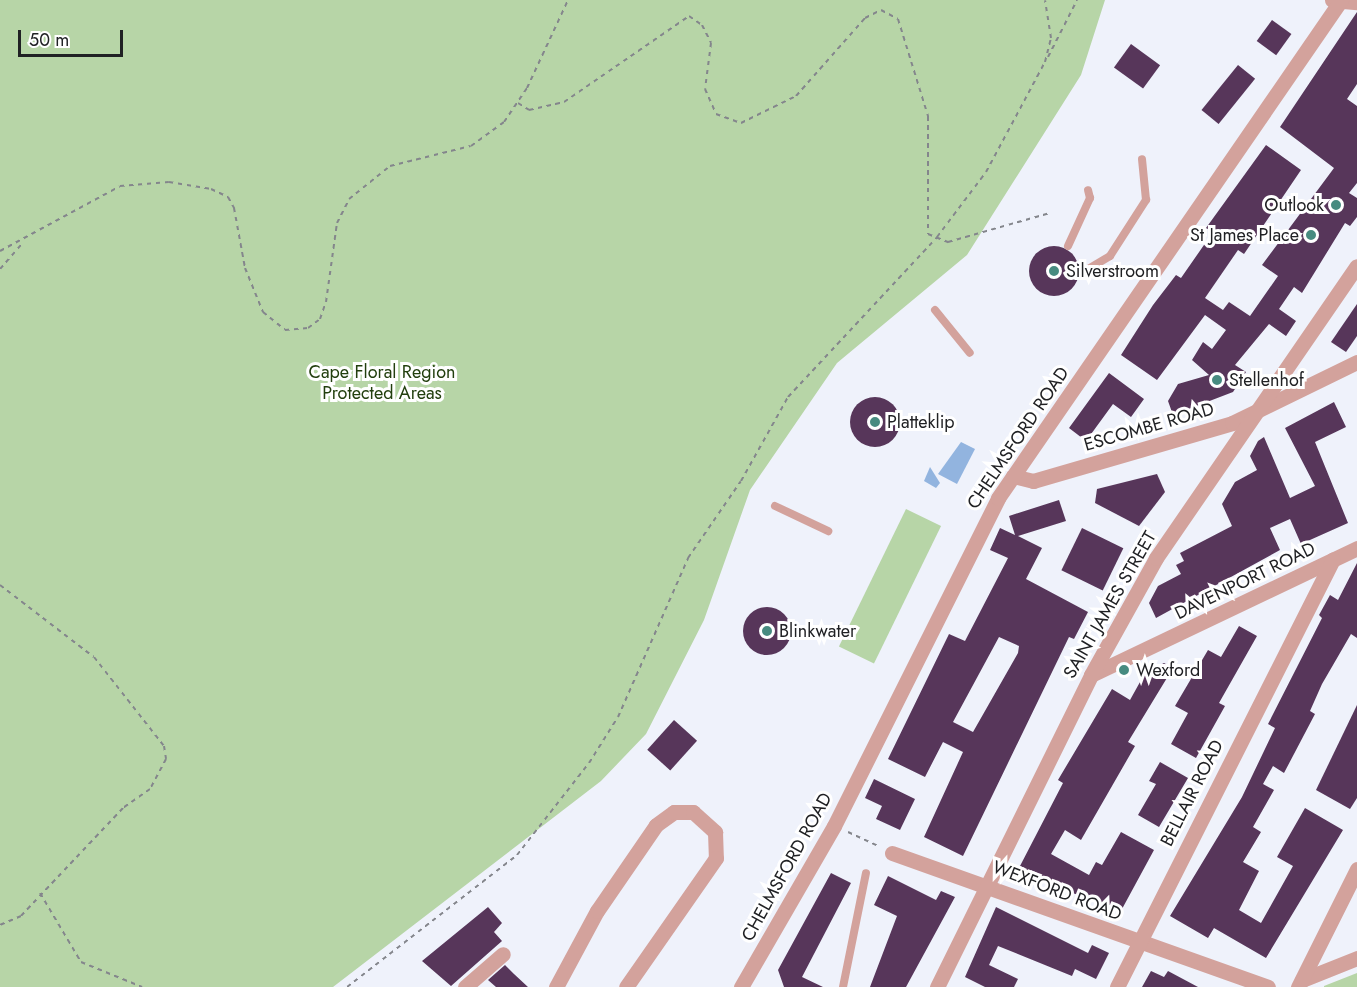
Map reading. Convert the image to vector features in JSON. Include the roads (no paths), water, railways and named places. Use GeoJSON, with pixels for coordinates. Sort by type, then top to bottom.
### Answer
{"type":"FeatureCollection","features":[{"type":"Feature","properties":{"kind":"street"},"geometry":{"type":"LineString","coordinates":[[1338,1],[1357,2]]}},
{"type":"Feature","properties":{"kind":"street","name":"CHELMSFORD ROAD"},"geometry":{"type":"LineString","coordinates":[[741,987],[834,826],[1013,476],[1338,1]]}},
{"type":"Feature","properties":{"kind":"street","name":"SAINT JAMES STREET"},"geometry":{"type":"LineString","coordinates":[[937,987],[1091,675],[1156,558],[1357,266]]}},
{"type":"Feature","properties":{"kind":"street","name":"ESCOMBE ROAD"},"geometry":{"type":"LineString","coordinates":[[1013,476],[1034,481],[1232,423],[1357,362]]}},
{"type":"Feature","properties":{"kind":"street","name":"DAVENPORT ROAD"},"geometry":{"type":"LineString","coordinates":[[1091,675],[1357,548]]}},
{"type":"Feature","properties":{"kind":"street","name":"BELLAIR ROAD"},"geometry":{"type":"LineString","coordinates":[[1117,987],[1302,617],[1334,560]]}},
{"type":"Feature","properties":{"kind":"street"},"geometry":{"type":"LineString","coordinates":[[1288,582],[1302,596],[1302,617]]}},
{"type":"Feature","properties":{"kind":"street"},"geometry":{"type":"LineString","coordinates":[[1113,635],[1128,646],[1149,648]]}},
{"type":"Feature","properties":{"kind":"street"},"geometry":{"type":"LineString","coordinates":[[556,987],[649,833],[675,812],[693,812],[715,832],[716,858],[626,987]]}},
{"type":"Feature","properties":{"kind":"street","name":"WEXFORD ROAD"},"geometry":{"type":"LineString","coordinates":[[892,853],[986,885],[1139,943],[1268,987]]}},
{"type":"Feature","properties":{"kind":"street"},"geometry":{"type":"LineString","coordinates":[[1300,983],[1357,869]]}},
{"type":"Feature","properties":{"kind":"street"},"geometry":{"type":"LineString","coordinates":[[465,987],[503,954]]}},
{"type":"Feature","properties":{"kind":"street"},"geometry":{"type":"LineString","coordinates":[[1300,983],[1357,958]]}},
{"type":"Feature","properties":{"kind":"lane"},"geometry":{"type":"LineString","coordinates":[[1085,271],[1110,256],[1146,200],[1142,159]]}},
{"type":"Feature","properties":{"kind":"lane"},"geometry":{"type":"LineString","coordinates":[[1068,246],[1090,198],[1088,189]]}},
{"type":"Feature","properties":{"kind":"lane"},"geometry":{"type":"LineString","coordinates":[[935,310],[970,353]]}},
{"type":"Feature","properties":{"kind":"lane"},"geometry":{"type":"LineString","coordinates":[[775,506],[828,531]]}},
{"type":"Feature","properties":{"kind":"lane"},"geometry":{"type":"LineString","coordinates":[[843,987],[866,873]]}},
{"type":"Feature","properties":{"kind":"water"},"geometry":{"type":"Polygon","coordinates":[[[961,442],[975,449],[957,484],[938,474],[961,442]]]}},
{"type":"Feature","properties":{"kind":"water"},"geometry":{"type":"Polygon","coordinates":[[[930,467],[940,483],[936,488],[924,481],[930,467]]]}},
{"type":"Feature","properties":{"kind":"place","name":"Outlook"},"geometry":{"type":"Point","coordinates":[1336,205]}},
{"type":"Feature","properties":{"kind":"place","name":"St James Place"},"geometry":{"type":"Point","coordinates":[1311,235]}},
{"type":"Feature","properties":{"kind":"place","name":"Silverstroom"},"geometry":{"type":"Point","coordinates":[1054,271]}},
{"type":"Feature","properties":{"kind":"place","name":"Stellenhof"},"geometry":{"type":"Point","coordinates":[1217,380]}},
{"type":"Feature","properties":{"kind":"place","name":"Platteklip"},"geometry":{"type":"Point","coordinates":[875,422]}},
{"type":"Feature","properties":{"kind":"place","name":"Blinkwater"},"geometry":{"type":"Point","coordinates":[767,631]}},
{"type":"Feature","properties":{"kind":"place","name":"Wexford"},"geometry":{"type":"Point","coordinates":[1124,670]}},
{"type":"Feature","properties":{"kind":"park label","name":"Cape Floral Region Protected Areas"},"geometry":{"type":"Point","coordinates":[382,383]}}]}
